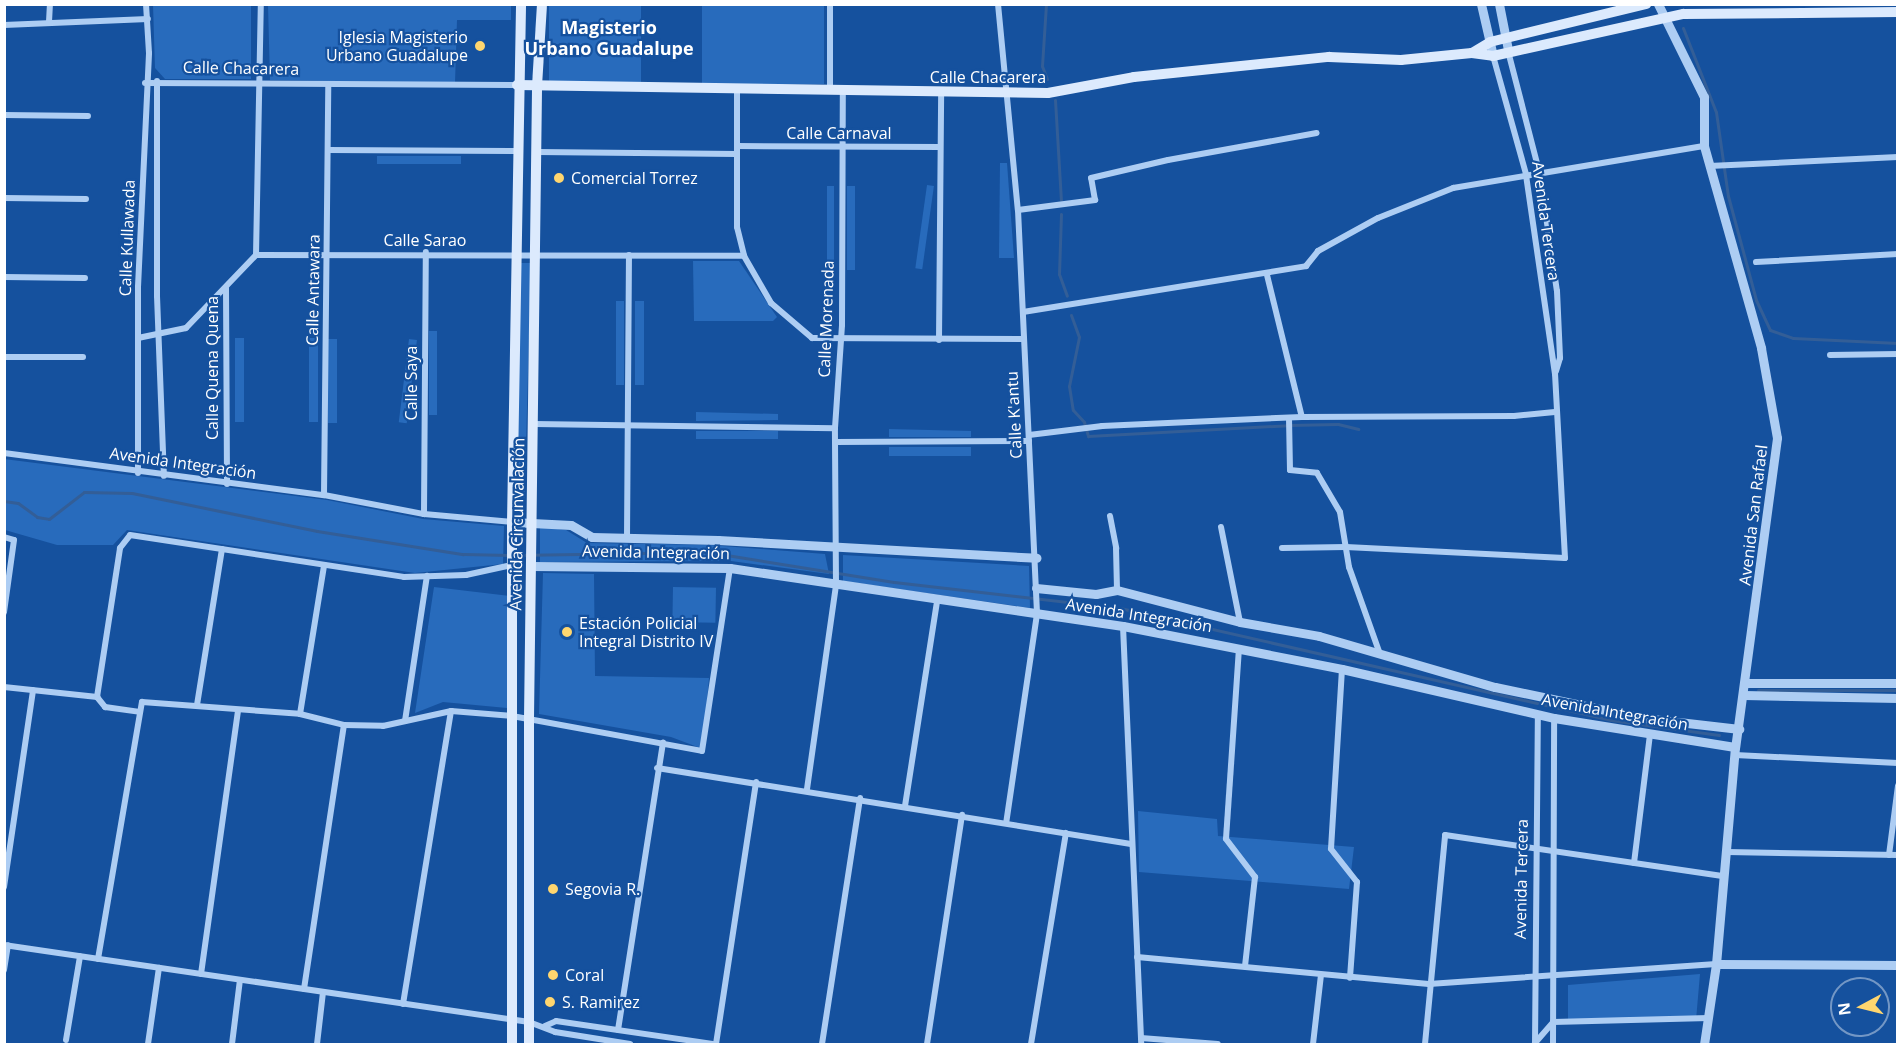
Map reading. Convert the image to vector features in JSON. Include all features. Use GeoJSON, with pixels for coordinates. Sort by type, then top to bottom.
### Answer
{"type":"FeatureCollection","features":[{"type":"Feature","properties":{"kind":"main road","name":"Avenida Circunvalación"},"geometry":{"type":"LineString","coordinates":[[512,1044],[512,522],[517,85],[521,4]]}},
{"type":"Feature","properties":{"kind":"main road","name":"Avenida Circunvalación"},"geometry":{"type":"LineString","coordinates":[[529,1044],[529,718],[537,86],[542,4]]}},
{"type":"Feature","properties":{"kind":"main road"},"geometry":{"type":"LineString","coordinates":[[1472,53],[1493,56],[1507,45],[1646,4]]}},
{"type":"Feature","properties":{"kind":"main road"},"geometry":{"type":"LineString","coordinates":[[1472,53],[1490,42],[1507,45],[1664,16],[1898,12]]}},
{"type":"Feature","properties":{"kind":"main road","name":"Calle Chacarera"},"geometry":{"type":"LineString","coordinates":[[517,85],[737,91],[1048,93],[1134,77],[1329,57],[1421,59],[1472,53]]}},
{"type":"Feature","properties":{"kind":"street"},"geometry":{"type":"LineString","coordinates":[[49,22],[50,4]]}},
{"type":"Feature","properties":{"kind":"street","name":"Calle Kullawada"},"geometry":{"type":"LineString","coordinates":[[138,473],[138,338],[148,19],[146,4]]}},
{"type":"Feature","properties":{"kind":"street"},"geometry":{"type":"LineString","coordinates":[[138,338],[186,328],[256,255],[261,4]]}},
{"type":"Feature","properties":{"kind":"street"},"geometry":{"type":"LineString","coordinates":[[830,4],[830,91]]}},
{"type":"Feature","properties":{"kind":"street","name":"Calle K'antu"},"geometry":{"type":"LineString","coordinates":[[998,4],[1009,93],[1018,210],[1037,614],[1006,823]]}},
{"type":"Feature","properties":{"kind":"street","name":"Avenida Tercera"},"geometry":{"type":"LineString","coordinates":[[1346,547],[1565,558],[1555,412],[1555,374],[1526,174],[1481,4]]}},
{"type":"Feature","properties":{"kind":"street","name":"Avenida Tercera"},"geometry":{"type":"LineString","coordinates":[[1499,4],[1539,175],[1557,291],[1560,358],[1555,374]]}},
{"type":"Feature","properties":{"kind":"street","name":"Avenida San Rafael"},"geometry":{"type":"LineString","coordinates":[[1658,4],[1704,97],[1704,146],[1764,357],[1777,438],[1746,683],[1735,751],[1716,964],[1710,1018],[1704,1044]]}},
{"type":"Feature","properties":{"kind":"street"},"geometry":{"type":"LineString","coordinates":[[4,25],[148,19]]}},
{"type":"Feature","properties":{"kind":"street"},"geometry":{"type":"LineString","coordinates":[[157,81],[164,476]]}},
{"type":"Feature","properties":{"kind":"street","name":"Calle Chacarera"},"geometry":{"type":"LineString","coordinates":[[145,83],[157,81],[328,86],[517,85]]}},
{"type":"Feature","properties":{"kind":"street","name":"Calle Antawara"},"geometry":{"type":"LineString","coordinates":[[324,495],[328,86]]}},
{"type":"Feature","properties":{"kind":"street"},"geometry":{"type":"LineString","coordinates":[[737,91],[737,227],[744,255],[771,303],[813,338],[839,340],[1024,339]]}},
{"type":"Feature","properties":{"kind":"street","name":"Calle Morenada"},"geometry":{"type":"LineString","coordinates":[[807,789],[836,585],[835,428],[839,340],[843,91]]}},
{"type":"Feature","properties":{"kind":"street"},"geometry":{"type":"LineString","coordinates":[[939,340],[941,92]]}},
{"type":"Feature","properties":{"kind":"street"},"geometry":{"type":"LineString","coordinates":[[4,115],[88,116]]}},
{"type":"Feature","properties":{"kind":"street"},"geometry":{"type":"LineString","coordinates":[[1018,210],[1095,200],[1091,178],[1168,160],[1317,133]]}},
{"type":"Feature","properties":{"kind":"street","name":"Calle Carnaval"},"geometry":{"type":"LineString","coordinates":[[737,146],[940,147]]}},
{"type":"Feature","properties":{"kind":"street"},"geometry":{"type":"LineString","coordinates":[[1023,312],[1266,275],[1305,266],[1318,251],[1378,218],[1453,188],[1704,146]]}},
{"type":"Feature","properties":{"kind":"street"},"geometry":{"type":"LineString","coordinates":[[328,150],[516,151]]}},
{"type":"Feature","properties":{"kind":"street"},"geometry":{"type":"LineString","coordinates":[[537,152],[737,154]]}},
{"type":"Feature","properties":{"kind":"street"},"geometry":{"type":"LineString","coordinates":[[1709,166],[1898,157]]}},
{"type":"Feature","properties":{"kind":"street"},"geometry":{"type":"LineString","coordinates":[[4,198],[86,199]]}},
{"type":"Feature","properties":{"kind":"street","name":"Calle Sarao"},"geometry":{"type":"LineString","coordinates":[[256,255],[426,252],[744,255]]}},
{"type":"Feature","properties":{"kind":"street","name":"Calle Saya"},"geometry":{"type":"LineString","coordinates":[[423,514],[426,252]]}},
{"type":"Feature","properties":{"kind":"street"},"geometry":{"type":"LineString","coordinates":[[1756,262],[1898,254]]}},
{"type":"Feature","properties":{"kind":"street"},"geometry":{"type":"LineString","coordinates":[[627,538],[629,255]]}},
{"type":"Feature","properties":{"kind":"street"},"geometry":{"type":"LineString","coordinates":[[1266,275],[1302,417]]}},
{"type":"Feature","properties":{"kind":"street"},"geometry":{"type":"LineString","coordinates":[[4,277],[85,278]]}},
{"type":"Feature","properties":{"kind":"street","name":"Calle Quena Quena"},"geometry":{"type":"LineString","coordinates":[[226,287],[226,484]]}},
{"type":"Feature","properties":{"kind":"street"},"geometry":{"type":"LineString","coordinates":[[1830,355],[1898,354]]}},
{"type":"Feature","properties":{"kind":"street"},"geometry":{"type":"LineString","coordinates":[[4,357],[83,357]]}},
{"type":"Feature","properties":{"kind":"street"},"geometry":{"type":"LineString","coordinates":[[835,442],[1029,438],[1102,426],[1302,417],[1514,416],[1555,412]]}},
{"type":"Feature","properties":{"kind":"street"},"geometry":{"type":"LineString","coordinates":[[1289,418],[1290,470],[1317,473],[1340,512],[1349,567],[1381,656]]}},
{"type":"Feature","properties":{"kind":"street"},"geometry":{"type":"LineString","coordinates":[[534,424],[835,428]]}},
{"type":"Feature","properties":{"kind":"street","name":"Avenida Integración"},"geometry":{"type":"LineString","coordinates":[[4,453],[138,473],[324,495],[423,514],[571,525],[592,537],[1036,558]]}},
{"type":"Feature","properties":{"kind":"street"},"geometry":{"type":"LineString","coordinates":[[1110,516],[1116,548],[1116,590]]}},
{"type":"Feature","properties":{"kind":"street"},"geometry":{"type":"LineString","coordinates":[[1221,527],[1240,622]]}},
{"type":"Feature","properties":{"kind":"street"},"geometry":{"type":"LineString","coordinates":[[96,697],[120,548],[130,535],[404,577],[466,575],[512,558]]}},
{"type":"Feature","properties":{"kind":"street"},"geometry":{"type":"LineString","coordinates":[[4,537],[14,540],[4,612]]}},
{"type":"Feature","properties":{"kind":"street"},"geometry":{"type":"LineString","coordinates":[[1282,548],[1346,547]]}},
{"type":"Feature","properties":{"kind":"street"},"geometry":{"type":"LineString","coordinates":[[197,705],[222,549]]}},
{"type":"Feature","properties":{"kind":"street","name":"Avenida Integración"},"geometry":{"type":"LineString","coordinates":[[532,558],[730,568],[937,601],[1123,626],[1239,647],[1554,718],[1735,751]]}},
{"type":"Feature","properties":{"kind":"street"},"geometry":{"type":"LineString","coordinates":[[300,714],[324,565]]}},
{"type":"Feature","properties":{"kind":"street"},"geometry":{"type":"LineString","coordinates":[[98,958],[142,702],[197,705],[238,712],[300,714],[344,725],[383,726],[451,711],[512,716],[702,751],[730,568]]}},
{"type":"Feature","properties":{"kind":"street"},"geometry":{"type":"LineString","coordinates":[[405,721],[427,576]]}},
{"type":"Feature","properties":{"kind":"street","name":"Avenida Integración"},"geometry":{"type":"LineString","coordinates":[[1036,591],[1096,594],[1116,590],[1240,622],[1319,636],[1381,656],[1495,687],[1644,718],[1738,729]]}},
{"type":"Feature","properties":{"kind":"street"},"geometry":{"type":"LineString","coordinates":[[905,806],[937,601]]}},
{"type":"Feature","properties":{"kind":"street"},"geometry":{"type":"LineString","coordinates":[[1123,626],[1141,1041],[1218,1044]]}},
{"type":"Feature","properties":{"kind":"street"},"geometry":{"type":"LineString","coordinates":[[1239,647],[1226,839],[1256,877],[1245,966]]}},
{"type":"Feature","properties":{"kind":"street"},"geometry":{"type":"LineString","coordinates":[[1342,669],[1331,849],[1357,882],[1350,978]]}},
{"type":"Feature","properties":{"kind":"street"},"geometry":{"type":"LineString","coordinates":[[1746,683],[1898,683]]}},
{"type":"Feature","properties":{"kind":"street"},"geometry":{"type":"LineString","coordinates":[[4,687],[96,697],[105,706],[140,712]]}},
{"type":"Feature","properties":{"kind":"street"},"geometry":{"type":"LineString","coordinates":[[4,887],[33,690]]}},
{"type":"Feature","properties":{"kind":"street"},"geometry":{"type":"LineString","coordinates":[[1744,695],[1898,698]]}},
{"type":"Feature","properties":{"kind":"street"},"geometry":{"type":"LineString","coordinates":[[403,1004],[451,711]]}},
{"type":"Feature","properties":{"kind":"street"},"geometry":{"type":"LineString","coordinates":[[201,974],[238,712]]}},
{"type":"Feature","properties":{"kind":"street","name":"Avenida Tercera"},"geometry":{"type":"LineString","coordinates":[[1535,1044],[1538,714]]}},
{"type":"Feature","properties":{"kind":"street","name":"Avenida Tercera"},"geometry":{"type":"LineString","coordinates":[[1553,1044],[1554,718]]}},
{"type":"Feature","properties":{"kind":"street"},"geometry":{"type":"LineString","coordinates":[[304,989],[344,725]]}},
{"type":"Feature","properties":{"kind":"street"},"geometry":{"type":"LineString","coordinates":[[1634,863],[1650,735]]}},
{"type":"Feature","properties":{"kind":"street"},"geometry":{"type":"LineString","coordinates":[[618,1030],[657,768],[663,742]]}},
{"type":"Feature","properties":{"kind":"street"},"geometry":{"type":"LineString","coordinates":[[1735,751],[1898,763]]}},
{"type":"Feature","properties":{"kind":"street"},"geometry":{"type":"LineString","coordinates":[[657,768],[807,789],[1131,844]]}},
{"type":"Feature","properties":{"kind":"street"},"geometry":{"type":"LineString","coordinates":[[546,1026],[556,1021],[715,1044],[756,782]]}},
{"type":"Feature","properties":{"kind":"street"},"geometry":{"type":"LineString","coordinates":[[1889,855],[1898,786]]}},
{"type":"Feature","properties":{"kind":"street"},"geometry":{"type":"LineString","coordinates":[[822,1044],[860,798]]}},
{"type":"Feature","properties":{"kind":"street"},"geometry":{"type":"LineString","coordinates":[[927,1044],[962,815]]}},
{"type":"Feature","properties":{"kind":"street"},"geometry":{"type":"LineString","coordinates":[[1032,1044],[1066,833]]}},
{"type":"Feature","properties":{"kind":"street"},"geometry":{"type":"LineString","coordinates":[[1425,1044],[1444,835],[1724,876]]}},
{"type":"Feature","properties":{"kind":"street"},"geometry":{"type":"LineString","coordinates":[[1727,852],[1898,855]]}},
{"type":"Feature","properties":{"kind":"street"},"geometry":{"type":"LineString","coordinates":[[4,970],[6,945],[530,1022],[546,1026],[555,1032],[630,1044]]}},
{"type":"Feature","properties":{"kind":"street"},"geometry":{"type":"LineString","coordinates":[[66,1040],[80,956]]}},
{"type":"Feature","properties":{"kind":"street"},"geometry":{"type":"LineString","coordinates":[[1137,957],[1429,984],[1716,964],[1898,965]]}},
{"type":"Feature","properties":{"kind":"street"},"geometry":{"type":"LineString","coordinates":[[148,1044],[159,968]]}},
{"type":"Feature","properties":{"kind":"street"},"geometry":{"type":"LineString","coordinates":[[1313,1044],[1322,975]]}},
{"type":"Feature","properties":{"kind":"street"},"geometry":{"type":"LineString","coordinates":[[232,1044],[240,980]]}},
{"type":"Feature","properties":{"kind":"street"},"geometry":{"type":"LineString","coordinates":[[317,1044],[323,992]]}},
{"type":"Feature","properties":{"kind":"street"},"geometry":{"type":"LineString","coordinates":[[1535,1044],[1553,1022],[1710,1018]]}},
{"type":"Feature","properties":{"kind":"shaded area"},"geometry":{"type":"Polygon","coordinates":[[[153,5],[251,5],[251,79],[165,79],[155,68],[153,5]]]}},
{"type":"Feature","properties":{"kind":"shaded area"},"geometry":{"type":"Polygon","coordinates":[[[268,5],[511,5],[511,20],[457,20],[455,83],[270,80],[268,5]]]}},
{"type":"Feature","properties":{"kind":"shaded area"},"geometry":{"type":"Polygon","coordinates":[[[549,5],[641,5],[641,82],[549,82],[549,5]]]}},
{"type":"Feature","properties":{"kind":"shaded area"},"geometry":{"type":"Polygon","coordinates":[[[702,5],[824,5],[824,84],[702,84],[702,5]]]}},
{"type":"Feature","properties":{"kind":"shaded area"},"geometry":{"type":"Polygon","coordinates":[[[377,156],[461,156],[461,164],[377,164],[377,156]]]}},
{"type":"Feature","properties":{"kind":"shaded area"},"geometry":{"type":"Polygon","coordinates":[[[1000,163],[1007,163],[1014,258],[999,258],[1000,163]]]}},
{"type":"Feature","properties":{"kind":"shaded area"},"geometry":{"type":"Polygon","coordinates":[[[927,185],[934,186],[922,269],[915,268],[927,185]]]}},
{"type":"Feature","properties":{"kind":"shaded area"},"geometry":{"type":"Polygon","coordinates":[[[827,186],[834,186],[834,270],[827,270],[827,186]]]}},
{"type":"Feature","properties":{"kind":"shaded area"},"geometry":{"type":"Polygon","coordinates":[[[847,186],[855,186],[855,270],[847,270],[847,186]]]}},
{"type":"Feature","properties":{"kind":"shaded area"},"geometry":{"type":"Polygon","coordinates":[[[693,261],[739,261],[777,317],[773,321],[694,321],[693,261]]]}},
{"type":"Feature","properties":{"kind":"shaded area"},"geometry":{"type":"Polygon","coordinates":[[[519,263],[531,263],[524,517],[517,513],[519,263]]]}},
{"type":"Feature","properties":{"kind":"shaded area"},"geometry":{"type":"Polygon","coordinates":[[[616,301],[624,301],[624,385],[616,385],[616,301]]]}},
{"type":"Feature","properties":{"kind":"shaded area"},"geometry":{"type":"Polygon","coordinates":[[[635,301],[644,301],[644,385],[635,385],[635,301]]]}},
{"type":"Feature","properties":{"kind":"shaded area"},"geometry":{"type":"Polygon","coordinates":[[[429,331],[437,331],[437,415],[429,415],[429,331]]]}},
{"type":"Feature","properties":{"kind":"shaded area"},"geometry":{"type":"Polygon","coordinates":[[[235,338],[244,338],[244,422],[235,422],[235,338]]]}},
{"type":"Feature","properties":{"kind":"shaded area"},"geometry":{"type":"Polygon","coordinates":[[[309,338],[318,338],[318,422],[309,422],[309,338]]]}},
{"type":"Feature","properties":{"kind":"shaded area"},"geometry":{"type":"Polygon","coordinates":[[[328,339],[337,339],[337,423],[328,423],[328,339]]]}},
{"type":"Feature","properties":{"kind":"shaded area"},"geometry":{"type":"Polygon","coordinates":[[[409,339],[417,340],[407,423],[399,422],[409,339]]]}},
{"type":"Feature","properties":{"kind":"shaded area"},"geometry":{"type":"Polygon","coordinates":[[[696,412],[778,414],[778,420],[696,421],[696,412]]]}},
{"type":"Feature","properties":{"kind":"shaded area"},"geometry":{"type":"Polygon","coordinates":[[[889,429],[971,431],[971,437],[889,437],[889,429]]]}},
{"type":"Feature","properties":{"kind":"shaded area"},"geometry":{"type":"Polygon","coordinates":[[[696,431],[778,431],[778,439],[696,439],[696,431]]]}},
{"type":"Feature","properties":{"kind":"shaded area"},"geometry":{"type":"Polygon","coordinates":[[[889,447],[971,447],[971,456],[889,456],[889,447]]]}},
{"type":"Feature","properties":{"kind":"shaded area"},"geometry":{"type":"Polygon","coordinates":[[[4,459],[327,500],[423,519],[504,526],[503,564],[415,573],[127,530],[113,545],[57,545],[5,530],[4,459]]]}},
{"type":"Feature","properties":{"kind":"shaded area"},"geometry":{"type":"Polygon","coordinates":[[[540,527],[566,530],[587,543],[710,545],[825,554],[829,574],[731,561],[540,562],[540,527]]]}},
{"type":"Feature","properties":{"kind":"shaded area"},"geometry":{"type":"Polygon","coordinates":[[[843,555],[1029,566],[1030,608],[843,581],[843,555]]]}},
{"type":"Feature","properties":{"kind":"shaded area"},"geometry":{"type":"Polygon","coordinates":[[[543,573],[594,574],[595,676],[709,678],[703,749],[671,737],[539,714],[543,573]]]}},
{"type":"Feature","properties":{"kind":"shaded area"},"geometry":{"type":"Polygon","coordinates":[[[434,587],[510,596],[507,708],[443,702],[415,713],[434,587]]]}},
{"type":"Feature","properties":{"kind":"shaded area"},"geometry":{"type":"Polygon","coordinates":[[[673,587],[716,588],[715,623],[672,622],[673,587]]]}},
{"type":"Feature","properties":{"kind":"shaded area"},"geometry":{"type":"Polygon","coordinates":[[[1138,811],[1217,819],[1218,836],[1354,847],[1349,889],[1139,872],[1138,811]]]}},
{"type":"Feature","properties":{"kind":"shaded area"},"geometry":{"type":"Polygon","coordinates":[[[1700,974],[1696,1020],[1568,1023],[1568,985],[1700,974]]]}},
{"type":"Feature","properties":{"kind":"waterway"},"geometry":{"type":"LineString","coordinates":[[1046,4],[1042,66],[1047,79]]}},
{"type":"Feature","properties":{"kind":"waterway"},"geometry":{"type":"LineString","coordinates":[[1683,28],[1716,112],[1728,196],[1756,300],[1770,330],[1793,338],[1898,343]]}},
{"type":"Feature","properties":{"kind":"waterway"},"geometry":{"type":"LineString","coordinates":[[1055,100],[1061,200]]}},
{"type":"Feature","properties":{"kind":"waterway"},"geometry":{"type":"LineString","coordinates":[[1061,214],[1059,274],[1067,296]]}},
{"type":"Feature","properties":{"kind":"waterway"},"geometry":{"type":"LineString","coordinates":[[1071,315],[1079,337],[1069,386],[1073,410],[1084,422],[1088,436],[1289,425],[1338,424],[1358,429]]}},
{"type":"Feature","properties":{"kind":"waterway"},"geometry":{"type":"LineString","coordinates":[[4,501],[18,503],[37,517],[49,519],[84,492],[132,493],[317,531],[463,554],[509,555]]}},
{"type":"Feature","properties":{"kind":"waterway"},"geometry":{"type":"LineString","coordinates":[[515,555],[708,552],[894,582],[1120,608],[1611,720],[1719,735]]}},
{"type":"Feature","properties":{"kind":"waterway"},"geometry":{"type":"LineString","coordinates":[[1758,690],[1898,690]]}},
{"type":"Feature","properties":{"kind":"place","name":"Iglesia Magisterio Urbano Guadalupe"},"geometry":{"type":"Point","coordinates":[480,46]}},
{"type":"Feature","properties":{"kind":"place","name":"Comercial Torrez"},"geometry":{"type":"Point","coordinates":[559,178]}},
{"type":"Feature","properties":{"kind":"place","name":"Estación Policial Integral Distrito IV"},"geometry":{"type":"Point","coordinates":[567,632]}},
{"type":"Feature","properties":{"kind":"place","name":"Segovia R."},"geometry":{"type":"Point","coordinates":[553,889]}},
{"type":"Feature","properties":{"kind":"place","name":"Coral"},"geometry":{"type":"Point","coordinates":[553,975]}},
{"type":"Feature","properties":{"kind":"place","name":"S. Ramirez"},"geometry":{"type":"Point","coordinates":[550,1002]}},
{"type":"Feature","properties":{"kind":"district","name":"Magisterio Urbano Guadalupe"},"geometry":{"type":"Point","coordinates":[609,38]}}]}
